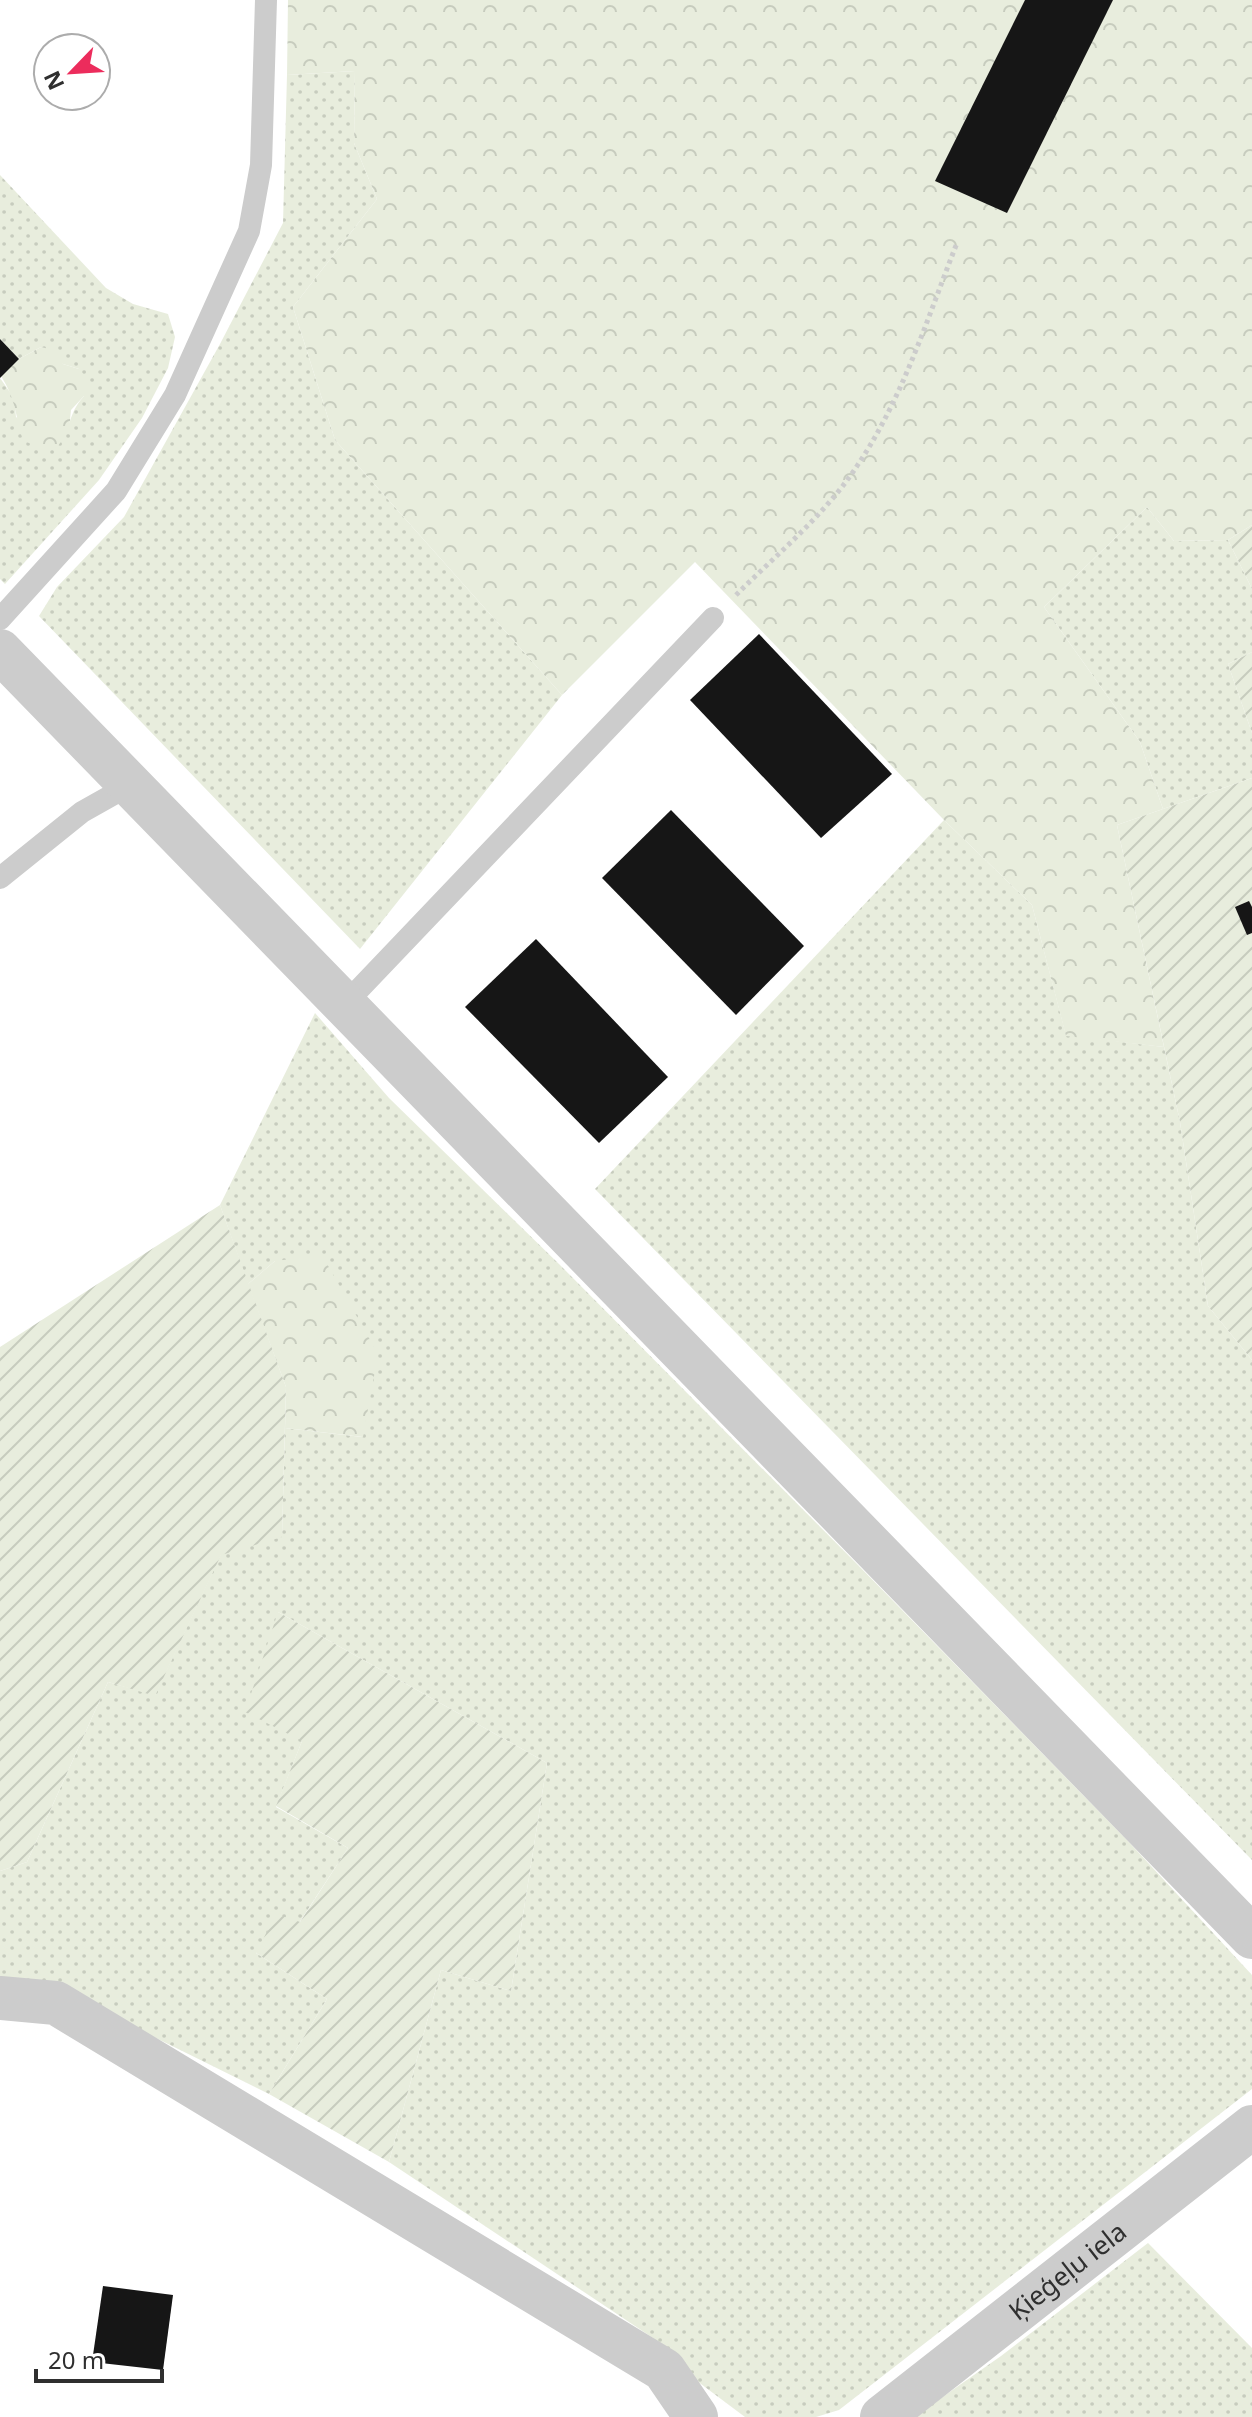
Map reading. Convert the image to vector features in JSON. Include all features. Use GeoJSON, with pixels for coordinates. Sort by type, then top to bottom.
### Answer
{"type":"FeatureCollection","features":[{"type":"Feature","properties":{"kind":"street"},"geometry":{"type":"LineString","coordinates":[[0,651],[1252,1937]]}},
{"type":"Feature","properties":{"kind":"street"},"geometry":{"type":"LineString","coordinates":[[0,1998],[56,2003],[96,2027],[664,2370],[696,2417]]}},
{"type":"Feature","properties":{"kind":"street","name":"Ķieģeļu iela"},"geometry":{"type":"LineString","coordinates":[[882,2417],[1252,2127]]}},
{"type":"Feature","properties":{"kind":"lane"},"geometry":{"type":"LineString","coordinates":[[0,619],[116,491],[175,395],[249,231],[261,165],[266,0]]}},
{"type":"Feature","properties":{"kind":"lane"},"geometry":{"type":"LineString","coordinates":[[344,1005],[713,618]]}},
{"type":"Feature","properties":{"kind":"lane"},"geometry":{"type":"LineString","coordinates":[[0,878],[82,812],[130,785]]}},
{"type":"Feature","properties":{"kind":"path"},"geometry":{"type":"LineString","coordinates":[[713,618],[821,511],[857,467],[898,397],[957,243]]}},
{"type":"Feature","properties":{"kind":"green space"},"geometry":{"type":"Polygon","coordinates":[[[288,0],[1252,0],[1252,525],[1228,540],[1174,541],[1147,507],[1044,607],[1140,742],[1163,809],[1117,825],[1164,1047],[1066,1036],[1032,905],[944,820],[695,562],[562,695],[335,440],[293,307],[377,199],[354,143],[355,71],[287,75],[288,0]]]}},
{"type":"Feature","properties":{"kind":"green space"},"geometry":{"type":"Polygon","coordinates":[[[355,71],[354,143],[377,199],[293,307],[335,440],[562,695],[360,949],[39,616],[57,587],[124,517],[283,223],[287,75],[355,71]]]}},
{"type":"Feature","properties":{"kind":"green space"},"geometry":{"type":"Polygon","coordinates":[[[0,175],[106,288],[133,304],[168,314],[175,337],[168,368],[142,418],[99,480],[5,584],[0,579],[0,378],[14,398],[16,417],[57,446],[84,396],[79,369],[63,364],[41,347],[19,359],[0,339],[0,175]]]}},
{"type":"Feature","properties":{"kind":"green space"},"geometry":{"type":"Polygon","coordinates":[[[41,347],[57,351],[63,364],[79,369],[89,381],[84,396],[71,410],[69,430],[58,446],[39,448],[23,440],[12,400],[1,376],[19,359],[41,347]]]}},
{"type":"Feature","properties":{"kind":"green space"},"geometry":{"type":"Polygon","coordinates":[[[1147,507],[1174,541],[1228,540],[1252,589],[1252,652],[1228,664],[1252,733],[1252,778],[1163,809],[1140,742],[1044,607],[1147,507]]]}},
{"type":"Feature","properties":{"kind":"green space"},"geometry":{"type":"Polygon","coordinates":[[[1252,525],[1252,589],[1228,540],[1252,525]]]}},
{"type":"Feature","properties":{"kind":"green space"},"geometry":{"type":"Polygon","coordinates":[[[1252,652],[1252,733],[1228,664],[1252,652]]]}},
{"type":"Feature","properties":{"kind":"green space"},"geometry":{"type":"Polygon","coordinates":[[[1252,778],[1252,1360],[1208,1306],[1180,1122],[1117,825],[1252,778]]]}},
{"type":"Feature","properties":{"kind":"green space"},"geometry":{"type":"Polygon","coordinates":[[[944,820],[1032,905],[1066,1035],[1164,1047],[1180,1122],[1208,1306],[1252,1360],[1252,1860],[595,1189],[944,820]]]}},
{"type":"Feature","properties":{"kind":"green space"},"geometry":{"type":"Polygon","coordinates":[[[315,1013],[389,1098],[857,1564],[1126,1839],[1252,1975],[1252,2089],[839,2410],[816,2417],[745,2417],[697,2381],[653,2338],[389,2162],[441,1970],[511,1991],[547,1763],[278,1612],[302,1741],[276,1807],[348,1848],[299,1923],[256,1953],[327,1999],[269,2094],[47,1984],[0,1980],[0,1871],[27,1862],[108,1682],[155,1695],[221,1554],[282,1536],[285,1428],[362,1437],[275,1261],[248,1284],[220,1205],[315,1013]]]}},
{"type":"Feature","properties":{"kind":"green space"},"geometry":{"type":"Polygon","coordinates":[[[220,1205],[286,1387],[282,1537],[221,1555],[155,1696],[108,1682],[27,1862],[0,1871],[0,1347],[220,1205]]]}},
{"type":"Feature","properties":{"kind":"green space"},"geometry":{"type":"Polygon","coordinates":[[[322,1255],[378,1354],[363,1437],[285,1428],[286,1387],[248,1284],[275,1261],[322,1255]]]}},
{"type":"Feature","properties":{"kind":"green space"},"geometry":{"type":"Polygon","coordinates":[[[278,1612],[547,1763],[511,1991],[441,1970],[389,2162],[269,2094],[327,1999],[256,1953],[276,1914],[300,1922],[348,1848],[276,1806],[302,1741],[245,1712],[278,1612]]]}},
{"type":"Feature","properties":{"kind":"green space"},"geometry":{"type":"Polygon","coordinates":[[[1148,2243],[1252,2348],[1252,2417],[914,2417],[1001,2356],[1148,2243]]]}},
{"type":"Feature","properties":{"kind":"building"},"geometry":{"type":"Polygon","coordinates":[[[1025,0],[1113,0],[1007,213],[935,181],[1025,0]]]}},
{"type":"Feature","properties":{"kind":"building"},"geometry":{"type":"Polygon","coordinates":[[[0,339],[19,359],[0,378],[0,339]]]}},
{"type":"Feature","properties":{"kind":"building"},"geometry":{"type":"Polygon","coordinates":[[[759,634],[892,774],[821,838],[690,700],[759,634]]]}},
{"type":"Feature","properties":{"kind":"building"},"geometry":{"type":"Polygon","coordinates":[[[671,810],[804,946],[736,1015],[602,878],[671,810]]]}},
{"type":"Feature","properties":{"kind":"building"},"geometry":{"type":"Polygon","coordinates":[[[1249,901],[1252,907],[1252,933],[1247,935],[1235,907],[1249,901]]]}},
{"type":"Feature","properties":{"kind":"building"},"geometry":{"type":"Polygon","coordinates":[[[536,939],[668,1077],[599,1143],[465,1007],[536,939]]]}},
{"type":"Feature","properties":{"kind":"building"},"geometry":{"type":"Polygon","coordinates":[[[103,2286],[173,2295],[163,2370],[92,2362],[103,2286]]]}}]}
